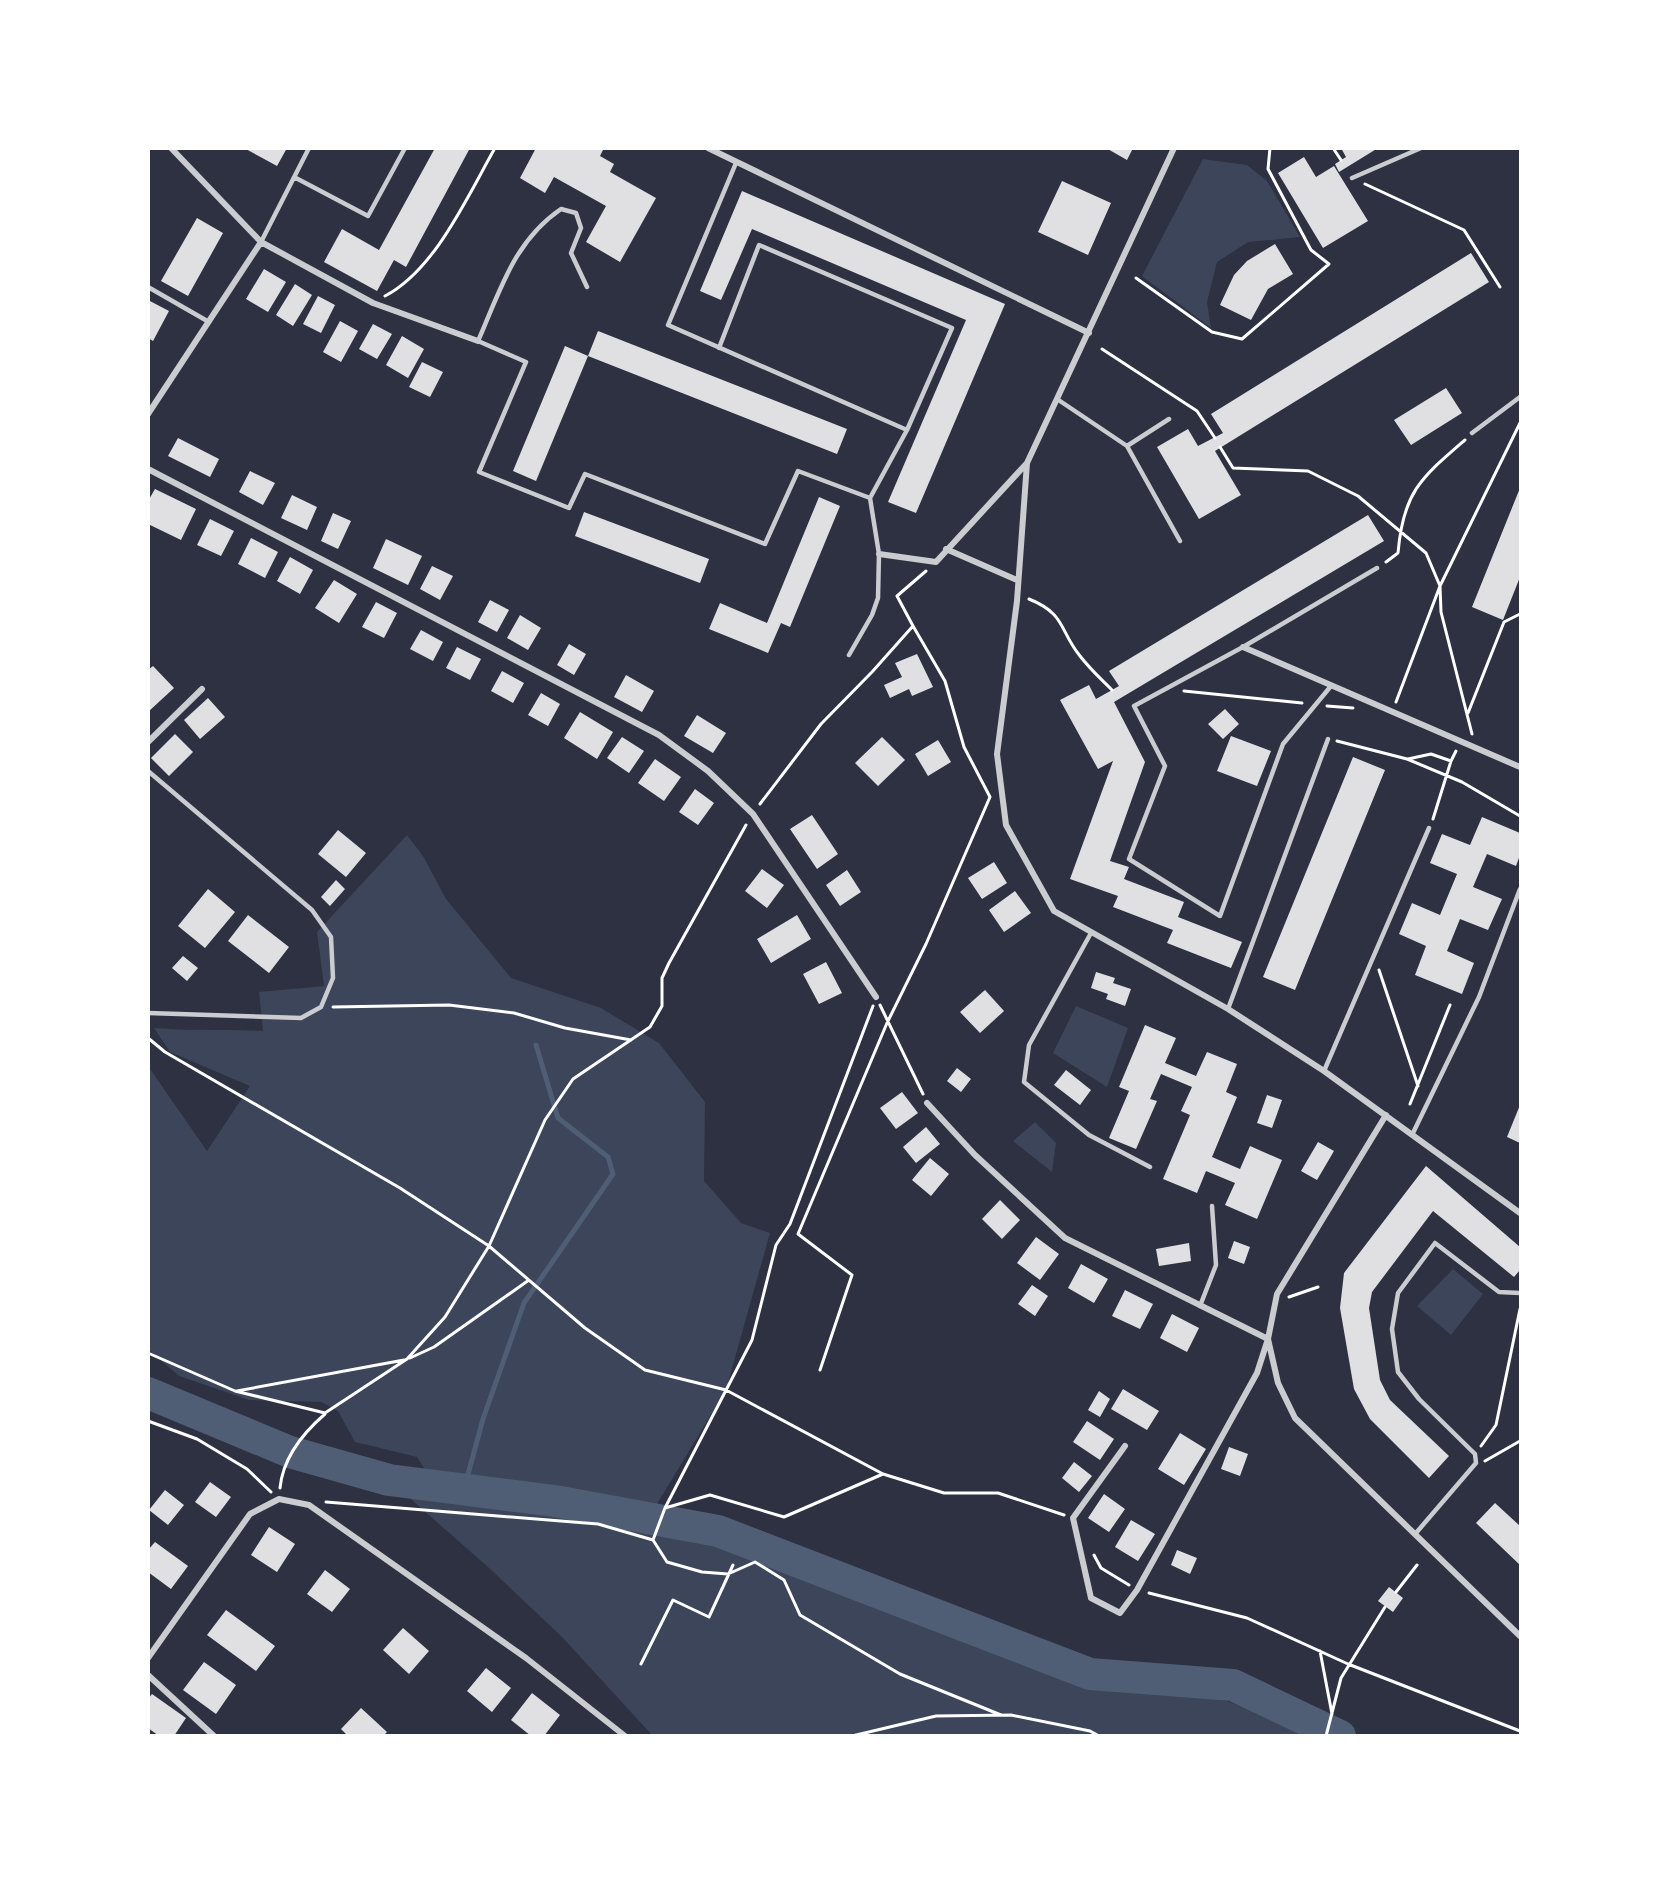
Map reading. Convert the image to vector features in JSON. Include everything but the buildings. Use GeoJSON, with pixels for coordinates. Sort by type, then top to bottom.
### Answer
{"type":"FeatureCollection","features":[{"type":"Feature","properties":{"kind":"street"},"geometry":{"type":"LineString","coordinates":[[171,148],[261,242],[373,303],[478,341]]}},
{"type":"Feature","properties":{"kind":"street"},"geometry":{"type":"LineString","coordinates":[[708,148],[1089,333]]}},
{"type":"Feature","properties":{"kind":"street"},"geometry":{"type":"LineString","coordinates":[[1174,148],[1028,463],[1017,601],[997,754],[1006,825],[1054,911],[1228,1009],[1324,1071],[1413,1133],[1521,1214]]}},
{"type":"Feature","properties":{"kind":"street"},"geometry":{"type":"LineString","coordinates":[[148,414],[261,242]]}},
{"type":"Feature","properties":{"kind":"street"},"geometry":{"type":"LineString","coordinates":[[879,554],[936,562],[1028,463]]}},
{"type":"Feature","properties":{"kind":"street"},"geometry":{"type":"LineString","coordinates":[[148,469],[659,735],[708,771],[753,814],[876,997]]}},
{"type":"Feature","properties":{"kind":"street"},"geometry":{"type":"LineString","coordinates":[[946,549],[1017,580]]}},
{"type":"Feature","properties":{"kind":"street"},"geometry":{"type":"LineString","coordinates":[[1243,647],[1521,767]]}},
{"type":"Feature","properties":{"kind":"street"},"geometry":{"type":"LineString","coordinates":[[148,742],[202,689]]}},
{"type":"Feature","properties":{"kind":"street"},"geometry":{"type":"LineString","coordinates":[[927,1103],[975,1155],[1065,1238],[1268,1340]]}},
{"type":"Feature","properties":{"kind":"street"},"geometry":{"type":"LineString","coordinates":[[1125,1446],[1073,1518],[1091,1598],[1120,1613],[1137,1590],[1257,1373],[1268,1340],[1277,1294],[1386,1115]]}},
{"type":"Feature","properties":{"kind":"street"},"geometry":{"type":"LineString","coordinates":[[1268,1340],[1278,1383],[1295,1418],[1521,1636]]}},
{"type":"Feature","properties":{"kind":"street"},"geometry":{"type":"LineString","coordinates":[[148,1658],[250,1514],[279,1499],[309,1505],[526,1658],[625,1736]]}},
{"type":"Feature","properties":{"kind":"street"},"geometry":{"type":"LineString","coordinates":[[148,1675],[214,1736]]}},
{"type":"Feature","properties":{"kind":"lane"},"geometry":{"type":"LineString","coordinates":[[261,242],[309,148]]}},
{"type":"Feature","properties":{"kind":"lane"},"geometry":{"type":"LineString","coordinates":[[294,177],[368,216],[405,148]]}},
{"type":"Feature","properties":{"kind":"lane"},"geometry":{"type":"LineString","coordinates":[[1352,178],[1421,148]]}},
{"type":"Feature","properties":{"kind":"lane"},"geometry":{"type":"LineString","coordinates":[[736,163],[669,326],[907,430]]}},
{"type":"Feature","properties":{"kind":"lane"},"geometry":{"type":"LineString","coordinates":[[587,287],[571,253],[581,228],[576,213],[561,209],[526,238],[478,341],[526,362],[479,472],[569,508],[585,474],[765,544],[798,471],[870,498]]}},
{"type":"Feature","properties":{"kind":"lane"},"geometry":{"type":"LineString","coordinates":[[719,348],[759,245],[952,328],[907,430],[870,498],[879,554],[878,598],[872,615],[849,655]]}},
{"type":"Feature","properties":{"kind":"lane"},"geometry":{"type":"LineString","coordinates":[[148,287],[209,321]]}},
{"type":"Feature","properties":{"kind":"lane"},"geometry":{"type":"LineString","coordinates":[[1472,434],[1521,397]]}},
{"type":"Feature","properties":{"kind":"lane"},"geometry":{"type":"LineString","coordinates":[[1057,399],[1127,446],[1180,541]]}},
{"type":"Feature","properties":{"kind":"lane"},"geometry":{"type":"LineString","coordinates":[[1127,446],[1169,419]]}},
{"type":"Feature","properties":{"kind":"lane"},"geometry":{"type":"LineString","coordinates":[[1331,686],[1283,744],[1221,916],[1129,859],[1165,766],[1134,706],[1243,647],[1377,568]]}},
{"type":"Feature","properties":{"kind":"lane"},"geometry":{"type":"LineString","coordinates":[[1228,1009],[1328,739]]}},
{"type":"Feature","properties":{"kind":"lane"},"geometry":{"type":"LineString","coordinates":[[148,771],[312,910],[331,937],[333,978],[321,1007],[301,1018],[148,1013]]}},
{"type":"Feature","properties":{"kind":"lane"},"geometry":{"type":"LineString","coordinates":[[1324,1071],[1429,828]]}},
{"type":"Feature","properties":{"kind":"lane"},"geometry":{"type":"LineString","coordinates":[[1413,1133],[1479,997],[1521,889]]}},
{"type":"Feature","properties":{"kind":"lane"},"geometry":{"type":"LineString","coordinates":[[1091,933],[1029,1045],[1024,1082],[1089,1135],[1150,1167]]}},
{"type":"Feature","properties":{"kind":"lane"},"geometry":{"type":"LineString","coordinates":[[1200,1306],[1216,1265],[1212,1206]]}},
{"type":"Feature","properties":{"kind":"lane"},"geometry":{"type":"LineString","coordinates":[[1416,1533],[1476,1463],[1475,1454],[1419,1400],[1398,1372],[1392,1329],[1398,1293],[1435,1243],[1499,1292],[1521,1293]]}},
{"type":"Feature","properties":{"kind":"path"},"geometry":{"type":"LineString","coordinates":[[373,303],[400,288],[426,264],[495,148]]}},
{"type":"Feature","properties":{"kind":"path"},"geometry":{"type":"LineString","coordinates":[[1136,278],[1212,332],[1242,339],[1329,264],[1311,250],[1268,169],[1270,148]]}},
{"type":"Feature","properties":{"kind":"path"},"geometry":{"type":"LineString","coordinates":[[1333,148],[1341,160]]}},
{"type":"Feature","properties":{"kind":"path"},"geometry":{"type":"LineString","coordinates":[[1352,178],[1464,230],[1500,287]]}},
{"type":"Feature","properties":{"kind":"path"},"geometry":{"type":"LineString","coordinates":[[1102,350],[1197,411],[1215,438]]}},
{"type":"Feature","properties":{"kind":"path"},"geometry":{"type":"LineString","coordinates":[[1392,712],[1440,586],[1521,423]]}},
{"type":"Feature","properties":{"kind":"path"},"geometry":{"type":"LineString","coordinates":[[1377,568],[1398,553],[1403,512],[1416,487],[1433,467],[1472,434]]}},
{"type":"Feature","properties":{"kind":"path"},"geometry":{"type":"LineString","coordinates":[[1220,447],[1233,468],[1308,471],[1358,496],[1426,552],[1440,586],[1441,612],[1476,748]]}},
{"type":"Feature","properties":{"kind":"path"},"geometry":{"type":"LineString","coordinates":[[820,1371],[852,1275],[798,1234],[887,1023],[926,944],[990,797],[964,747],[945,681],[897,596],[936,562]]}},
{"type":"Feature","properties":{"kind":"path"},"geometry":{"type":"LineString","coordinates":[[1027,598],[1044,605],[1060,619],[1078,655],[1112,690]]}},
{"type":"Feature","properties":{"kind":"path"},"geometry":{"type":"LineString","coordinates":[[1467,715],[1504,622],[1521,614]]}},
{"type":"Feature","properties":{"kind":"path"},"geometry":{"type":"LineString","coordinates":[[235,1391],[407,1359],[445,1317],[489,1246],[545,1120],[573,1079],[650,1027],[662,1006],[662,978],[665,970],[753,814],[820,724],[872,672],[913,626]]}},
{"type":"Feature","properties":{"kind":"path"},"geometry":{"type":"LineString","coordinates":[[1165,689],[1356,708]]}},
{"type":"Feature","properties":{"kind":"path"},"geometry":{"type":"LineString","coordinates":[[1328,739],[1407,759],[1448,777],[1521,816]]}},
{"type":"Feature","properties":{"kind":"path"},"geometry":{"type":"LineString","coordinates":[[1429,828],[1456,751],[1466,755]]}},
{"type":"Feature","properties":{"kind":"path"},"geometry":{"type":"LineString","coordinates":[[1407,759],[1431,754],[1451,761]]}},
{"type":"Feature","properties":{"kind":"path"},"geometry":{"type":"LineString","coordinates":[[1374,954],[1418,1086]]}},
{"type":"Feature","properties":{"kind":"path"},"geometry":{"type":"LineString","coordinates":[[876,997],[927,1103]]}},
{"type":"Feature","properties":{"kind":"path"},"geometry":{"type":"LineString","coordinates":[[653,1540],[665,1508],[752,1340],[776,1245],[790,1224],[876,997]]}},
{"type":"Feature","properties":{"kind":"path"},"geometry":{"type":"LineString","coordinates":[[321,1007],[449,1005],[514,1013],[565,1028],[633,1040]]}},
{"type":"Feature","properties":{"kind":"path"},"geometry":{"type":"LineString","coordinates":[[1410,1104],[1450,1005]]}},
{"type":"Feature","properties":{"kind":"path"},"geometry":{"type":"LineString","coordinates":[[148,1038],[165,1052],[400,1188],[489,1246],[585,1328],[645,1370],[726,1390],[884,1474],[944,1493],[998,1492],[1073,1518]]}},
{"type":"Feature","properties":{"kind":"path"},"geometry":{"type":"LineString","coordinates":[[281,1476],[301,1435],[325,1413],[407,1359],[434,1347],[529,1280]]}},
{"type":"Feature","properties":{"kind":"path"},"geometry":{"type":"LineString","coordinates":[[1287,1298],[1318,1287]]}},
{"type":"Feature","properties":{"kind":"path"},"geometry":{"type":"LineString","coordinates":[[1475,1454],[1496,1425],[1521,1309]]}},
{"type":"Feature","properties":{"kind":"path"},"geometry":{"type":"LineString","coordinates":[[148,1353],[235,1391],[325,1413]]}},
{"type":"Feature","properties":{"kind":"path"},"geometry":{"type":"LineString","coordinates":[[148,1421],[197,1439],[247,1469],[279,1499]]}},
{"type":"Feature","properties":{"kind":"path"},"geometry":{"type":"LineString","coordinates":[[1484,1462],[1521,1441]]}},
{"type":"Feature","properties":{"kind":"path"},"geometry":{"type":"LineString","coordinates":[[665,1508],[710,1495],[784,1517],[884,1474]]}},
{"type":"Feature","properties":{"kind":"path"},"geometry":{"type":"LineString","coordinates":[[324,1502],[598,1524],[653,1540],[667,1562],[702,1572],[728,1574],[755,1562],[784,1580],[801,1615],[900,1674],[1001,1715]]}},
{"type":"Feature","properties":{"kind":"path"},"geometry":{"type":"LineString","coordinates":[[1090,1548],[1101,1568],[1137,1590],[1247,1618],[1348,1664],[1521,1731]]}},
{"type":"Feature","properties":{"kind":"path"},"geometry":{"type":"LineString","coordinates":[[641,1664],[673,1600],[709,1617],[733,1565]]}},
{"type":"Feature","properties":{"kind":"path"},"geometry":{"type":"LineString","coordinates":[[1396,1592],[1417,1565]]}},
{"type":"Feature","properties":{"kind":"path"},"geometry":{"type":"LineString","coordinates":[[1326,1736],[1341,1678],[1385,1607]]}},
{"type":"Feature","properties":{"kind":"path"},"geometry":{"type":"LineString","coordinates":[[1320,1651],[1332,1716]]}},
{"type":"Feature","properties":{"kind":"path"},"geometry":{"type":"LineString","coordinates":[[852,1736],[936,1716],[1001,1715],[1090,1731],[1099,1736]]}},
{"type":"Feature","properties":{"kind":"shaded area"},"geometry":{"type":"Polygon","coordinates":[[[1203,159],[1247,165],[1267,181],[1300,237],[1248,242],[1217,262],[1207,302],[1211,328],[1142,276],[1203,159]]]}},
{"type":"Feature","properties":{"kind":"shaded area"},"geometry":{"type":"Polygon","coordinates":[[[407,835],[423,856],[446,899],[511,978],[601,1008],[659,1043],[705,1102],[704,1181],[741,1223],[770,1233],[726,1390],[657,1504],[427,1473],[417,1457],[355,1442],[338,1411],[321,1402],[249,1400],[179,1376],[149,1350],[148,1066],[207,1151],[250,1086],[170,1052],[154,1028],[263,1031],[259,992],[324,986],[317,932],[407,835]]]}},
{"type":"Feature","properties":{"kind":"shaded area"},"geometry":{"type":"Polygon","coordinates":[[[1076,1006],[1128,1028],[1107,1087],[1053,1053],[1076,1006]]]}},
{"type":"Feature","properties":{"kind":"shaded area"},"geometry":{"type":"Polygon","coordinates":[[[1035,1122],[1056,1143],[1052,1172],[1013,1141],[1035,1122]]]}},
{"type":"Feature","properties":{"kind":"shaded area"},"geometry":{"type":"Polygon","coordinates":[[[1453,1269],[1483,1294],[1451,1335],[1417,1306],[1453,1269]]]}},
{"type":"Feature","properties":{"kind":"shaded area"},"geometry":{"type":"Polygon","coordinates":[[[389,1480],[555,1501],[718,1531],[1090,1674],[1227,1701],[1315,1735],[652,1735],[562,1637],[488,1567],[389,1480]]]}},
{"type":"Feature","properties":{"kind":"waterway"},"geometry":{"type":"LineString","coordinates":[[464,1489],[483,1419],[524,1303],[613,1174],[608,1157],[558,1118],[536,1045]]}},
{"type":"Feature","properties":{"kind":"waterway"},"geometry":{"type":"LineString","coordinates":[[148,1393],[290,1452],[389,1480],[555,1501],[718,1531],[1090,1674],[1233,1685],[1340,1736]]}}]}
